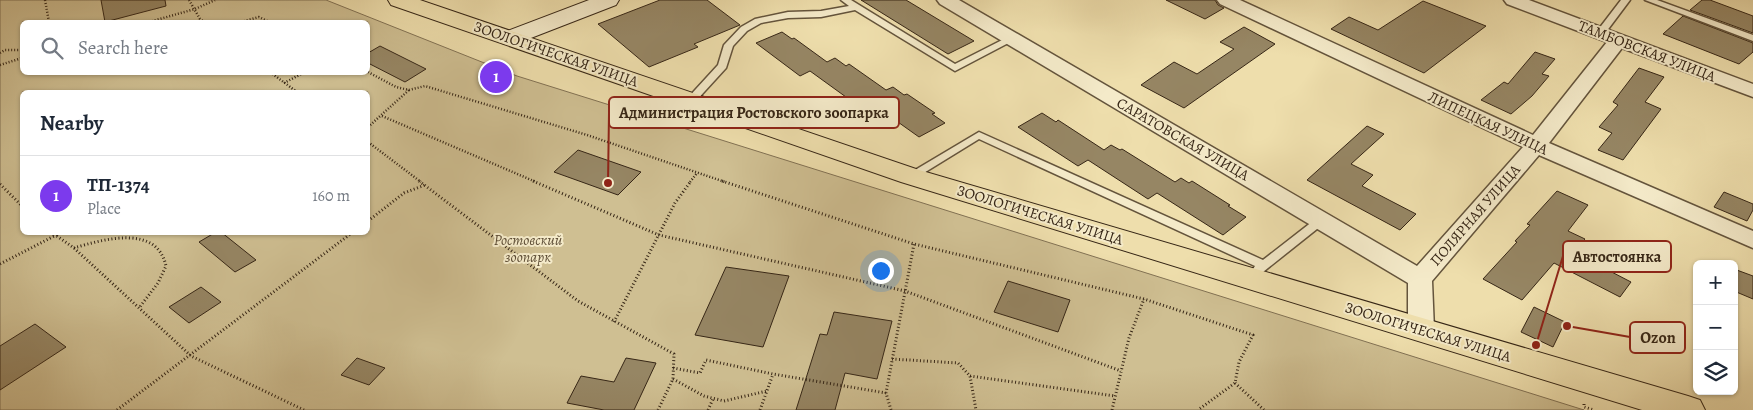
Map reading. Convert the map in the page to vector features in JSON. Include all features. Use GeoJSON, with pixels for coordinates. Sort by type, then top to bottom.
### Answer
{"type":"FeatureCollection","features":[{"type":"Feature","properties":{"kind":"main road","name":"ЗООЛОГИЧЕСКАЯ УЛИЦА"},"geometry":{"type":"LineString","coordinates":[[399,0],[910,176],[1256,272],[1421,330],[1688,410]]}},
{"type":"Feature","properties":{"kind":"main road"},"geometry":{"type":"LineString","coordinates":[[510,38],[608,0]]}},
{"type":"Feature","properties":{"kind":"street","name":"САРАТОВСКАЯ УЛИЦА"},"geometry":{"type":"LineString","coordinates":[[946,0],[1420,279]]}},
{"type":"Feature","properties":{"kind":"street","name":"ЛИПЕЦКАЯ УЛИЦА"},"geometry":{"type":"LineString","coordinates":[[1226,0],[1536,145],[1753,240]]}},
{"type":"Feature","properties":{"kind":"street","name":"ТАМБОВСКАЯ УЛИЦА"},"geometry":{"type":"LineString","coordinates":[[1513,0],[1753,91]]}},
{"type":"Feature","properties":{"kind":"street","name":"ПОЛЯРНАЯ УЛИЦА"},"geometry":{"type":"LineString","coordinates":[[1421,330],[1420,279],[1536,145],[1609,37]]}},
{"type":"Feature","properties":{"kind":"lane"},"geometry":{"type":"LineString","coordinates":[[845,0],[954,68],[1011,38]]}},
{"type":"Feature","properties":{"kind":"lane"},"geometry":{"type":"LineString","coordinates":[[1609,37],[1626,0]]}},
{"type":"Feature","properties":{"kind":"lane"},"geometry":{"type":"LineString","coordinates":[[1649,0],[1753,38]]}},
{"type":"Feature","properties":{"kind":"lane"},"geometry":{"type":"LineString","coordinates":[[690,101],[723,66],[729,45],[744,29],[758,21],[788,15],[821,14],[857,8]]}},
{"type":"Feature","properties":{"kind":"lane"},"geometry":{"type":"LineString","coordinates":[[910,176],[979,134],[1256,272],[1321,221]]}},
{"type":"Feature","properties":{"kind":"path"},"geometry":{"type":"LineString","coordinates":[[45,0],[49,20]]}},
{"type":"Feature","properties":{"kind":"path"},"geometry":{"type":"LineString","coordinates":[[189,0],[202,20]]}},
{"type":"Feature","properties":{"kind":"path"},"geometry":{"type":"LineString","coordinates":[[155,20],[194,9],[215,0]]}},
{"type":"Feature","properties":{"kind":"path"},"geometry":{"type":"LineString","coordinates":[[248,20],[259,17],[266,20]]}},
{"type":"Feature","properties":{"kind":"path"},"geometry":{"type":"LineString","coordinates":[[0,52],[20,50]]}},
{"type":"Feature","properties":{"kind":"path"},"geometry":{"type":"LineString","coordinates":[[0,65],[20,59]]}},
{"type":"Feature","properties":{"kind":"path"},"geometry":{"type":"LineString","coordinates":[[370,73],[396,86],[409,90]]}},
{"type":"Feature","properties":{"kind":"path"},"geometry":{"type":"LineString","coordinates":[[274,75],[293,90]]}},
{"type":"Feature","properties":{"kind":"path"},"geometry":{"type":"LineString","coordinates":[[284,83],[299,75]]}},
{"type":"Feature","properties":{"kind":"path"},"geometry":{"type":"LineString","coordinates":[[370,126],[409,90],[425,86],[587,134],[697,174],[914,244],[1144,299],[1253,335],[1239,362],[1235,382],[1198,410]]}},
{"type":"Feature","properties":{"kind":"path"},"geometry":{"type":"LineString","coordinates":[[382,116],[659,235],[905,291],[1121,371]]}},
{"type":"Feature","properties":{"kind":"path"},"geometry":{"type":"LineString","coordinates":[[370,144],[578,301],[674,354],[673,379],[658,410]]}},
{"type":"Feature","properties":{"kind":"path"},"geometry":{"type":"LineString","coordinates":[[614,322],[675,203],[697,174]]}},
{"type":"Feature","properties":{"kind":"path"},"geometry":{"type":"LineString","coordinates":[[0,184],[20,204]]}},
{"type":"Feature","properties":{"kind":"path"},"geometry":{"type":"LineString","coordinates":[[370,219],[404,193],[425,185]]}},
{"type":"Feature","properties":{"kind":"path"},"geometry":{"type":"LineString","coordinates":[[117,410],[349,235]]}},
{"type":"Feature","properties":{"kind":"path"},"geometry":{"type":"LineString","coordinates":[[0,264],[55,236],[74,248],[191,356],[304,410]]}},
{"type":"Feature","properties":{"kind":"path"},"geometry":{"type":"LineString","coordinates":[[74,248],[98,241],[127,238],[146,239],[161,250],[166,266],[158,283],[139,308]]}},
{"type":"Feature","properties":{"kind":"path"},"geometry":{"type":"LineString","coordinates":[[891,410],[886,393],[914,244]]}},
{"type":"Feature","properties":{"kind":"path"},"geometry":{"type":"LineString","coordinates":[[1112,410],[1129,338],[1144,299]]}},
{"type":"Feature","properties":{"kind":"path"},"geometry":{"type":"LineString","coordinates":[[892,359],[958,363],[970,376],[976,410]]}},
{"type":"Feature","properties":{"kind":"path"},"geometry":{"type":"LineString","coordinates":[[674,368],[700,373],[706,360],[773,374],[886,393]]}},
{"type":"Feature","properties":{"kind":"path"},"geometry":{"type":"LineString","coordinates":[[760,410],[773,374]]}},
{"type":"Feature","properties":{"kind":"path"},"geometry":{"type":"LineString","coordinates":[[970,376],[1115,396]]}},
{"type":"Feature","properties":{"kind":"path"},"geometry":{"type":"LineString","coordinates":[[673,379],[704,396],[724,401],[766,391]]}},
{"type":"Feature","properties":{"kind":"path"},"geometry":{"type":"LineString","coordinates":[[1235,382],[1264,410]]}},
{"type":"Feature","properties":{"kind":"path"},"geometry":{"type":"LineString","coordinates":[[708,410],[713,399]]}},
{"type":"Feature","properties":{"kind":"path"},"geometry":{"type":"LineString","coordinates":[[1584,407],[1594,410]]}},
{"type":"Feature","properties":{"kind":"green space","name":"Ростовский зоопарк"},"geometry":{"type":"Polygon","coordinates":[[[0,0],[326,0],[517,76],[1584,410],[0,410],[0,0]]]}},
{"type":"Feature","properties":{"kind":"building"},"geometry":{"type":"Polygon","coordinates":[[[101,0],[165,0],[166,6],[113,20],[105,20],[101,0]]]}},
{"type":"Feature","properties":{"kind":"building"},"geometry":{"type":"Polygon","coordinates":[[[660,0],[707,0],[740,25],[694,44],[698,47],[649,67],[598,24],[660,0]]]}},
{"type":"Feature","properties":{"kind":"building"},"geometry":{"type":"Polygon","coordinates":[[[861,0],[906,0],[974,41],[948,54],[861,0]]]}},
{"type":"Feature","properties":{"kind":"building"},"geometry":{"type":"Polygon","coordinates":[[[1166,0],[1215,0],[1218,5],[1224,8],[1205,19],[1166,0]]]}},
{"type":"Feature","properties":{"kind":"building"},"geometry":{"type":"Polygon","coordinates":[[[1702,0],[1710,0],[1753,16],[1753,33],[1690,10],[1702,0]]]}},
{"type":"Feature","properties":{"kind":"building"},"geometry":{"type":"Polygon","coordinates":[[[1423,1],[1486,26],[1424,73],[1331,29],[1349,17],[1378,30],[1423,1]]]}},
{"type":"Feature","properties":{"kind":"building"},"geometry":{"type":"Polygon","coordinates":[[[1683,16],[1753,43],[1753,52],[1739,64],[1663,34],[1683,16]]]}},
{"type":"Feature","properties":{"kind":"building"},"geometry":{"type":"Polygon","coordinates":[[[1244,27],[1275,44],[1184,108],[1141,85],[1174,62],[1197,74],[1234,49],[1220,42],[1244,27]]]}},
{"type":"Feature","properties":{"kind":"building"},"geometry":{"type":"Polygon","coordinates":[[[782,32],[792,39],[794,38],[827,62],[835,58],[846,66],[849,64],[886,90],[893,87],[904,95],[907,94],[935,113],[932,114],[945,123],[919,137],[867,100],[857,105],[810,71],[800,76],[756,43],[782,32]]]}},
{"type":"Feature","properties":{"kind":"building"},"geometry":{"type":"Polygon","coordinates":[[[380,46],[426,69],[405,82],[370,64],[370,52],[380,46]]]}},
{"type":"Feature","properties":{"kind":"building"},"geometry":{"type":"Polygon","coordinates":[[[1535,52],[1555,59],[1542,74],[1549,76],[1532,96],[1511,114],[1481,100],[1504,82],[1508,84],[1535,52]]]}},
{"type":"Feature","properties":{"kind":"building"},"geometry":{"type":"Polygon","coordinates":[[[1639,68],[1664,77],[1645,102],[1661,109],[1623,160],[1598,150],[1612,133],[1599,127],[1618,105],[1613,102],[1639,68]]]}},
{"type":"Feature","properties":{"kind":"building"},"geometry":{"type":"Polygon","coordinates":[[[1042,113],[1056,122],[1058,120],[1104,150],[1111,145],[1120,150],[1122,149],[1175,182],[1181,178],[1189,183],[1192,181],[1246,217],[1223,235],[1157,193],[1148,199],[1088,160],[1078,166],[1018,127],[1042,113]]]}},
{"type":"Feature","properties":{"kind":"building"},"geometry":{"type":"Polygon","coordinates":[[[1367,126],[1384,134],[1351,164],[1373,175],[1362,186],[1416,214],[1400,230],[1307,180],[1367,126]]]}},
{"type":"Feature","properties":{"kind":"building"},"geometry":{"type":"Polygon","coordinates":[[[578,150],[641,172],[618,195],[554,172],[578,150]]]}},
{"type":"Feature","properties":{"kind":"building"},"geometry":{"type":"Polygon","coordinates":[[[1557,191],[1588,205],[1568,231],[1585,239],[1573,252],[1631,282],[1620,297],[1554,263],[1522,300],[1483,279],[1517,242],[1515,241],[1530,225],[1527,224],[1557,191]]]}},
{"type":"Feature","properties":{"kind":"building"},"geometry":{"type":"Polygon","coordinates":[[[1724,192],[1753,204],[1753,210],[1747,221],[1714,207],[1724,192]]]}},
{"type":"Feature","properties":{"kind":"building"},"geometry":{"type":"Polygon","coordinates":[[[211,235],[225,235],[256,260],[235,272],[199,242],[211,235]]]}},
{"type":"Feature","properties":{"kind":"building"},"geometry":{"type":"Polygon","coordinates":[[[726,267],[789,276],[763,347],[695,335],[726,267]]]}},
{"type":"Feature","properties":{"kind":"building"},"geometry":{"type":"Polygon","coordinates":[[[1738,270],[1753,276],[1753,299],[1738,293],[1738,270]]]}},
{"type":"Feature","properties":{"kind":"building"},"geometry":{"type":"Polygon","coordinates":[[[1008,281],[1070,300],[1058,332],[994,312],[1008,281]]]}},
{"type":"Feature","properties":{"kind":"building"},"geometry":{"type":"Polygon","coordinates":[[[201,287],[221,302],[189,323],[169,307],[201,287]]]}},
{"type":"Feature","properties":{"kind":"building"},"geometry":{"type":"Polygon","coordinates":[[[1534,307],[1565,322],[1553,347],[1521,332],[1534,307]]]}},
{"type":"Feature","properties":{"kind":"building"},"geometry":{"type":"Polygon","coordinates":[[[834,312],[892,321],[877,379],[845,373],[835,410],[796,410],[820,334],[827,335],[834,312]]]}},
{"type":"Feature","properties":{"kind":"building"},"geometry":{"type":"Polygon","coordinates":[[[35,324],[66,347],[0,390],[0,346],[35,324]]]}},
{"type":"Feature","properties":{"kind":"building"},"geometry":{"type":"Polygon","coordinates":[[[357,358],[385,368],[369,385],[341,375],[357,358]]]}},
{"type":"Feature","properties":{"kind":"building"},"geometry":{"type":"Polygon","coordinates":[[[626,358],[656,363],[634,410],[604,410],[567,403],[581,376],[614,382],[626,358]]]}},
{"type":"Feature","properties":{"kind":"place","name":"ТП-1374"},"geometry":{"type":"Point","coordinates":[496,77]}},
{"type":"Feature","properties":{"kind":"place","name":"Администрация Ростовского зоопарка"},"geometry":{"type":"Point","coordinates":[608,183]}},
{"type":"Feature","properties":{"kind":"place","name":"Ozon"},"geometry":{"type":"Point","coordinates":[1567,326]}},
{"type":"Feature","properties":{"kind":"place","name":"Автостоянка"},"geometry":{"type":"Point","coordinates":[1536,345]}}]}
